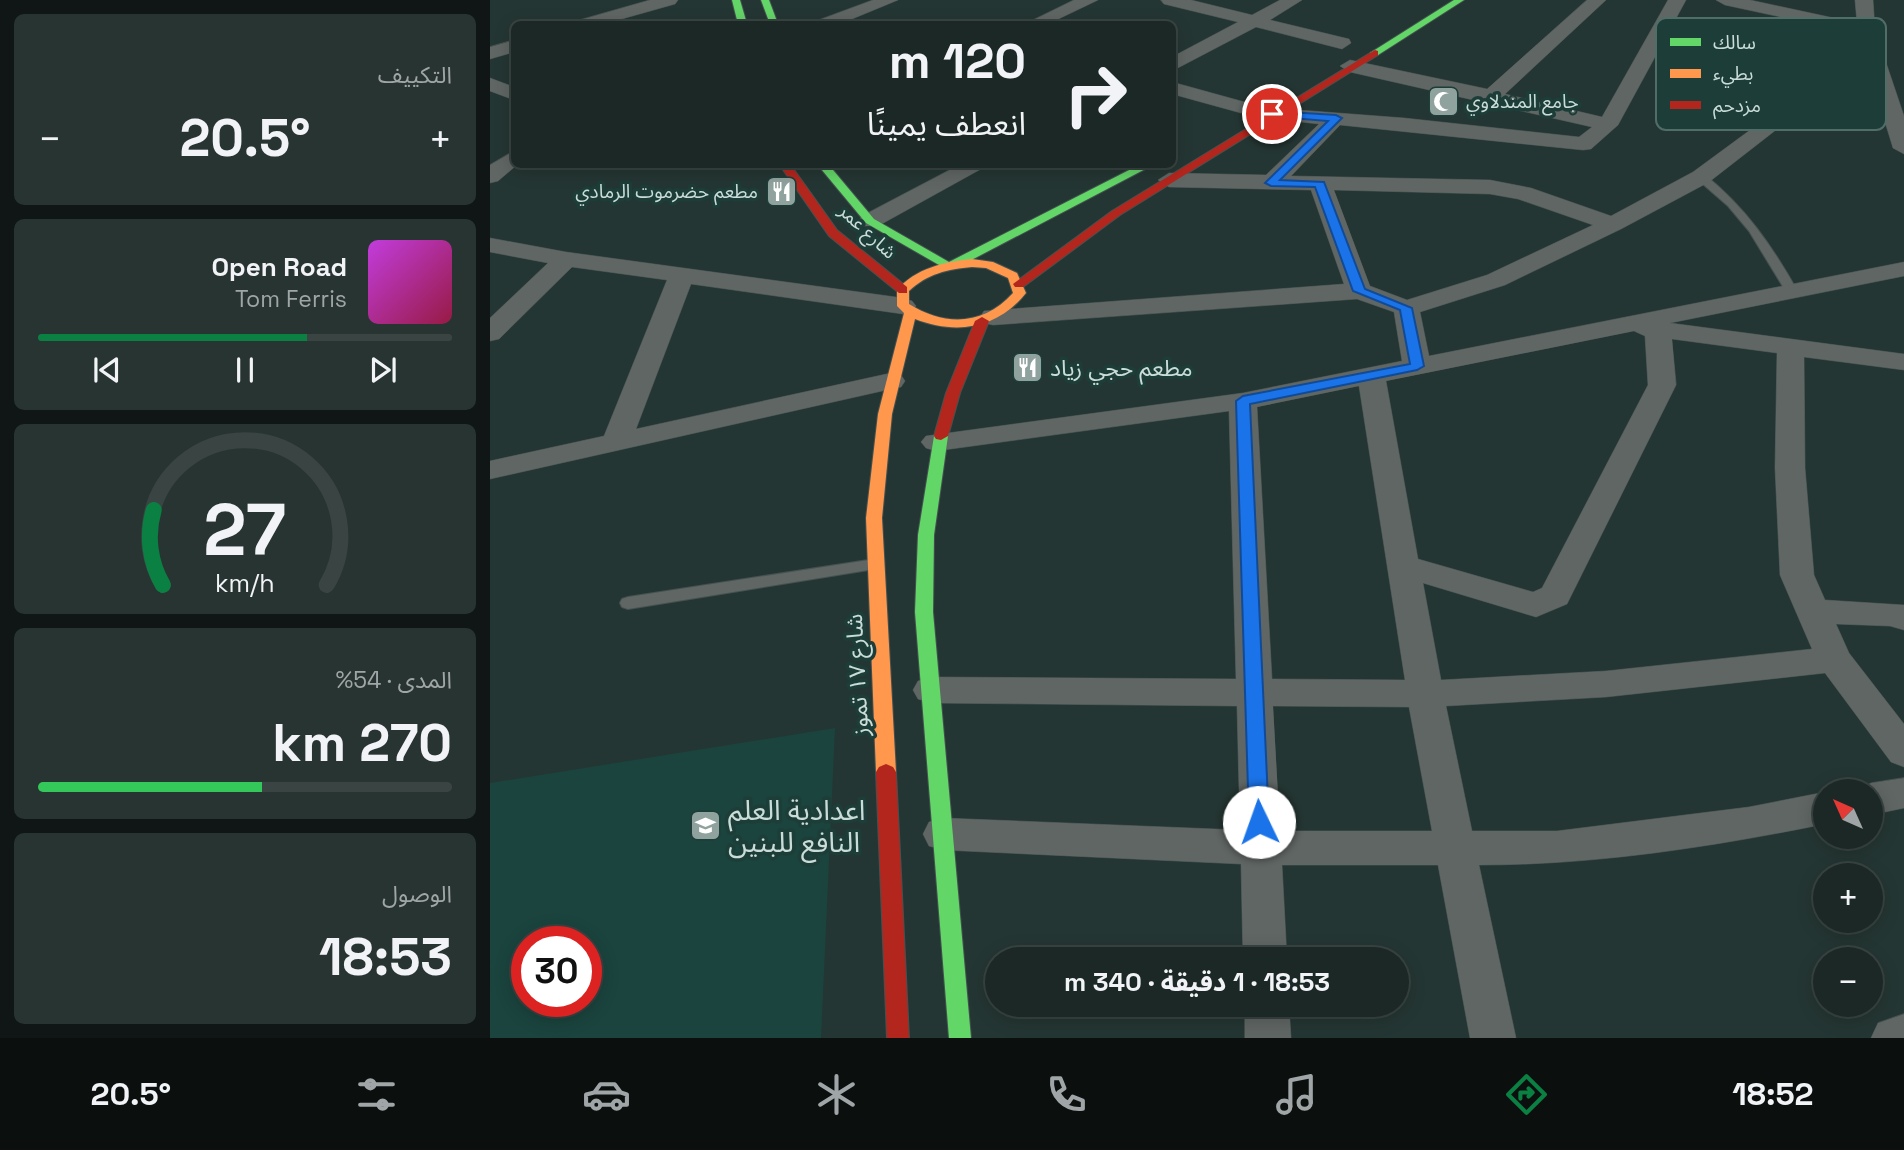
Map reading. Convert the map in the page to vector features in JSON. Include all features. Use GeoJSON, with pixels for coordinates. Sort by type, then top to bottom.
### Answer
{"type":"FeatureCollection","features":[{"type":"Feature","properties":{"kind":"main road"},"geometry":{"type":"LineString","coordinates":[[736,0],[742,21]]}},
{"type":"Feature","properties":{"kind":"main road"},"geometry":{"type":"LineString","coordinates":[[765,0],[773,21]]}},
{"type":"Feature","properties":{"kind":"main road"},"geometry":{"type":"LineString","coordinates":[[1019,284],[1089,230],[1272,114],[1460,0]]}},
{"type":"Feature","properties":{"kind":"main road"},"geometry":{"type":"LineString","coordinates":[[1320,57],[1348,40]]}},
{"type":"Feature","properties":{"kind":"main road"},"geometry":{"type":"LineString","coordinates":[[1218,121],[1246,103]]}},
{"type":"Feature","properties":{"kind":"main road","name":"شارع عمر"},"geometry":{"type":"LineString","coordinates":[[787,168],[833,233],[906,303]]}},
{"type":"Feature","properties":{"kind":"main road","name":"شارع عمر"},"geometry":{"type":"LineString","coordinates":[[825,168],[870,221],[950,265]]}},
{"type":"Feature","properties":{"kind":"main road"},"geometry":{"type":"LineString","coordinates":[[950,265],[989,265],[1013,276],[1019,284],[1020,293],[1016,302],[987,319],[942,324],[906,303],[927,271],[950,265],[1139,168]]}},
{"type":"Feature","properties":{"kind":"main road","name":"شارع ١٧ تموز"},"geometry":{"type":"LineString","coordinates":[[898,1038],[875,564],[876,474],[906,303]]}},
{"type":"Feature","properties":{"kind":"main road"},"geometry":{"type":"LineString","coordinates":[[960,1038],[931,690],[923,554],[926,500],[936,442],[963,360],[987,319]]}},
{"type":"Feature","properties":{"kind":"street"},"geometry":{"type":"LineString","coordinates":[[833,21],[889,0]]}},
{"type":"Feature","properties":{"kind":"street"},"geometry":{"type":"LineString","coordinates":[[1041,21],[1088,0]]}},
{"type":"Feature","properties":{"kind":"street"},"geometry":{"type":"LineString","coordinates":[[1170,0],[1253,21],[1348,40]]}},
{"type":"Feature","properties":{"kind":"street"},"geometry":{"type":"LineString","coordinates":[[1176,63],[1293,0]]}},
{"type":"Feature","properties":{"kind":"street"},"geometry":{"type":"LineString","coordinates":[[1492,96],[1597,0]]}},
{"type":"Feature","properties":{"kind":"street"},"geometry":{"type":"LineString","coordinates":[[1666,18],[1676,0]]}},
{"type":"Feature","properties":{"kind":"street"},"geometry":{"type":"LineString","coordinates":[[1724,0],[1807,18]]}},
{"type":"Feature","properties":{"kind":"street"},"geometry":{"type":"LineString","coordinates":[[1864,0],[1866,18]]}},
{"type":"Feature","properties":{"kind":"street"},"geometry":{"type":"LineString","coordinates":[[596,21],[659,1]]}},
{"type":"Feature","properties":{"kind":"street"},"geometry":{"type":"LineString","coordinates":[[1272,114],[1336,118],[1572,145],[1592,140],[1608,125],[1656,37]]}},
{"type":"Feature","properties":{"kind":"street"},"geometry":{"type":"LineString","coordinates":[[490,53],[511,47]]}},
{"type":"Feature","properties":{"kind":"street"},"geometry":{"type":"LineString","coordinates":[[1350,66],[1492,96],[1608,125]]}},
{"type":"Feature","properties":{"kind":"street"},"geometry":{"type":"LineString","coordinates":[[490,84],[511,93]]}},
{"type":"Feature","properties":{"kind":"street"},"geometry":{"type":"LineString","coordinates":[[1176,89],[1246,103]]}},
{"type":"Feature","properties":{"kind":"street"},"geometry":{"type":"LineString","coordinates":[[1886,91],[1904,148]]}},
{"type":"Feature","properties":{"kind":"street"},"geometry":{"type":"LineString","coordinates":[[1271,183],[1336,118]]}},
{"type":"Feature","properties":{"kind":"street"},"geometry":{"type":"LineString","coordinates":[[987,319],[1359,291],[1406,308],[1496,280],[1613,224],[1701,177],[1763,130]]}},
{"type":"Feature","properties":{"kind":"street"},"geometry":{"type":"LineString","coordinates":[[490,153],[511,156]]}},
{"type":"Feature","properties":{"kind":"street"},"geometry":{"type":"LineString","coordinates":[[490,176],[511,158]]}},
{"type":"Feature","properties":{"kind":"street"},"geometry":{"type":"LineString","coordinates":[[870,221],[971,168]]}},
{"type":"Feature","properties":{"kind":"street"},"geometry":{"type":"LineString","coordinates":[[1169,180],[1490,187],[1523,193],[1613,224]]}},
{"type":"Feature","properties":{"kind":"street"},"geometry":{"type":"LineString","coordinates":[[1320,184],[1359,291]]}},
{"type":"Feature","properties":{"kind":"street"},"geometry":{"type":"LineString","coordinates":[[490,245],[681,276],[906,303]]}},
{"type":"Feature","properties":{"kind":"street"},"geometry":{"type":"LineString","coordinates":[[490,334],[566,259]]}},
{"type":"Feature","properties":{"kind":"street"},"geometry":{"type":"LineString","coordinates":[[936,442],[1243,401],[1904,270]]}},
{"type":"Feature","properties":{"kind":"street"},"geometry":{"type":"LineString","coordinates":[[617,441],[681,276]]}},
{"type":"Feature","properties":{"kind":"street"},"geometry":{"type":"LineString","coordinates":[[1406,308],[1417,366]]}},
{"type":"Feature","properties":{"kind":"street"},"geometry":{"type":"LineString","coordinates":[[1621,325],[1904,362]]}},
{"type":"Feature","properties":{"kind":"street"},"geometry":{"type":"LineString","coordinates":[[1404,566],[1536,604],[1555,596],[1662,385],[1658,330]]}},
{"type":"Feature","properties":{"kind":"street"},"geometry":{"type":"LineString","coordinates":[[1790,349],[1790,468],[1797,575],[1833,659],[1904,752]]}},
{"type":"Feature","properties":{"kind":"street"},"geometry":{"type":"LineString","coordinates":[[1371,375],[1426,694],[1493,1038]]}},
{"type":"Feature","properties":{"kind":"street"},"geometry":{"type":"LineString","coordinates":[[490,470],[891,381]]}},
{"type":"Feature","properties":{"kind":"street"},"geometry":{"type":"LineString","coordinates":[[1243,401],[1264,947]]}},
{"type":"Feature","properties":{"kind":"street"},"geometry":{"type":"LineString","coordinates":[[1813,612],[1895,614],[1904,618]]}},
{"type":"Feature","properties":{"kind":"street"},"geometry":{"type":"LineString","coordinates":[[931,690],[1253,695],[1426,694],[1605,684],[1833,659]]}},
{"type":"Feature","properties":{"kind":"street"},"geometry":{"type":"LineString","coordinates":[[1883,797],[1904,793]]}},
{"type":"Feature","properties":{"kind":"street"},"geometry":{"type":"LineString","coordinates":[[943,834],[1260,848],[1557,848],[1749,822],[1813,810]]}},
{"type":"Feature","properties":{"kind":"street"},"geometry":{"type":"LineString","coordinates":[[1267,1017],[1268,1038]]}},
{"type":"Feature","properties":{"kind":"street"},"geometry":{"type":"LineString","coordinates":[[1894,1038],[1904,1035]]}},
{"type":"Feature","properties":{"kind":"lane"},"geometry":{"type":"LineString","coordinates":[[1701,177],[1736,205],[1758,231],[1792,292]]}},
{"type":"Feature","properties":{"kind":"lane"},"geometry":{"type":"LineString","coordinates":[[628,603],[875,564]]}},
{"type":"Feature","properties":{"kind":"shaded area"},"geometry":{"type":"Polygon","coordinates":[[[835,728],[821,1038],[490,1038],[490,783],[835,728]]]}},
{"type":"Feature","properties":{"kind":"traffic: fast"},"geometry":{"type":"LineString","coordinates":[[736,0],[742,21]]}},
{"type":"Feature","properties":{"kind":"traffic: fast"},"geometry":{"type":"LineString","coordinates":[[765,0],[773,21]]}},
{"type":"Feature","properties":{"kind":"traffic: fast"},"geometry":{"type":"LineString","coordinates":[[1375,53],[1460,0]]}},
{"type":"Feature","properties":{"kind":"traffic: fast"},"geometry":{"type":"LineString","coordinates":[[825,168],[870,221],[946,265]]}},
{"type":"Feature","properties":{"kind":"traffic: fast"},"geometry":{"type":"LineString","coordinates":[[954,264],[1142,168]]}},
{"type":"Feature","properties":{"kind":"traffic: fast"},"geometry":{"type":"LineString","coordinates":[[941,436],[926,535],[924,612],[960,1038]]}},
{"type":"Feature","properties":{"kind":"traffic: slow"},"geometry":{"type":"LineString","coordinates":[[972,263],[989,265],[1013,276],[1020,293],[995,315],[964,324],[933,321],[903,306],[903,290],[926,273],[943,267],[972,263]]}},
{"type":"Feature","properties":{"kind":"traffic: slow"},"geometry":{"type":"LineString","coordinates":[[886,772],[874,518],[885,414],[910,314]]}},
{"type":"Feature","properties":{"kind":"traffic: jam"},"geometry":{"type":"LineString","coordinates":[[1019,284],[1116,213],[1375,53]]}},
{"type":"Feature","properties":{"kind":"traffic: jam"},"geometry":{"type":"LineString","coordinates":[[787,168],[833,233],[903,290]]}},
{"type":"Feature","properties":{"kind":"traffic: jam"},"geometry":{"type":"LineString","coordinates":[[941,436],[953,393],[982,321]]}},
{"type":"Feature","properties":{"kind":"traffic: jam"},"geometry":{"type":"LineString","coordinates":[[886,772],[898,1038]]}},
{"type":"Feature","properties":{"kind":"place","name":"جامع المندلاوي"},"geometry":{"type":"Point","coordinates":[1443,101]}},
{"type":"Feature","properties":{"kind":"place","name":"مطعم حضرموت الرمادي"},"geometry":{"type":"Point","coordinates":[781,191]}},
{"type":"Feature","properties":{"kind":"place","name":"مطعم حجي زياد"},"geometry":{"type":"Point","coordinates":[1027,368]}},
{"type":"Feature","properties":{"kind":"place","name":"اعدادية العلم النافع للبنين"},"geometry":{"type":"Point","coordinates":[705,826]}},
{"type":"Feature","properties":{"kind":"route"},"geometry":{"type":"LineString","coordinates":[[1259,822],[1243,401],[1417,366],[1406,308],[1359,291],[1320,184],[1271,183],[1336,118],[1272,114]]}}]}
